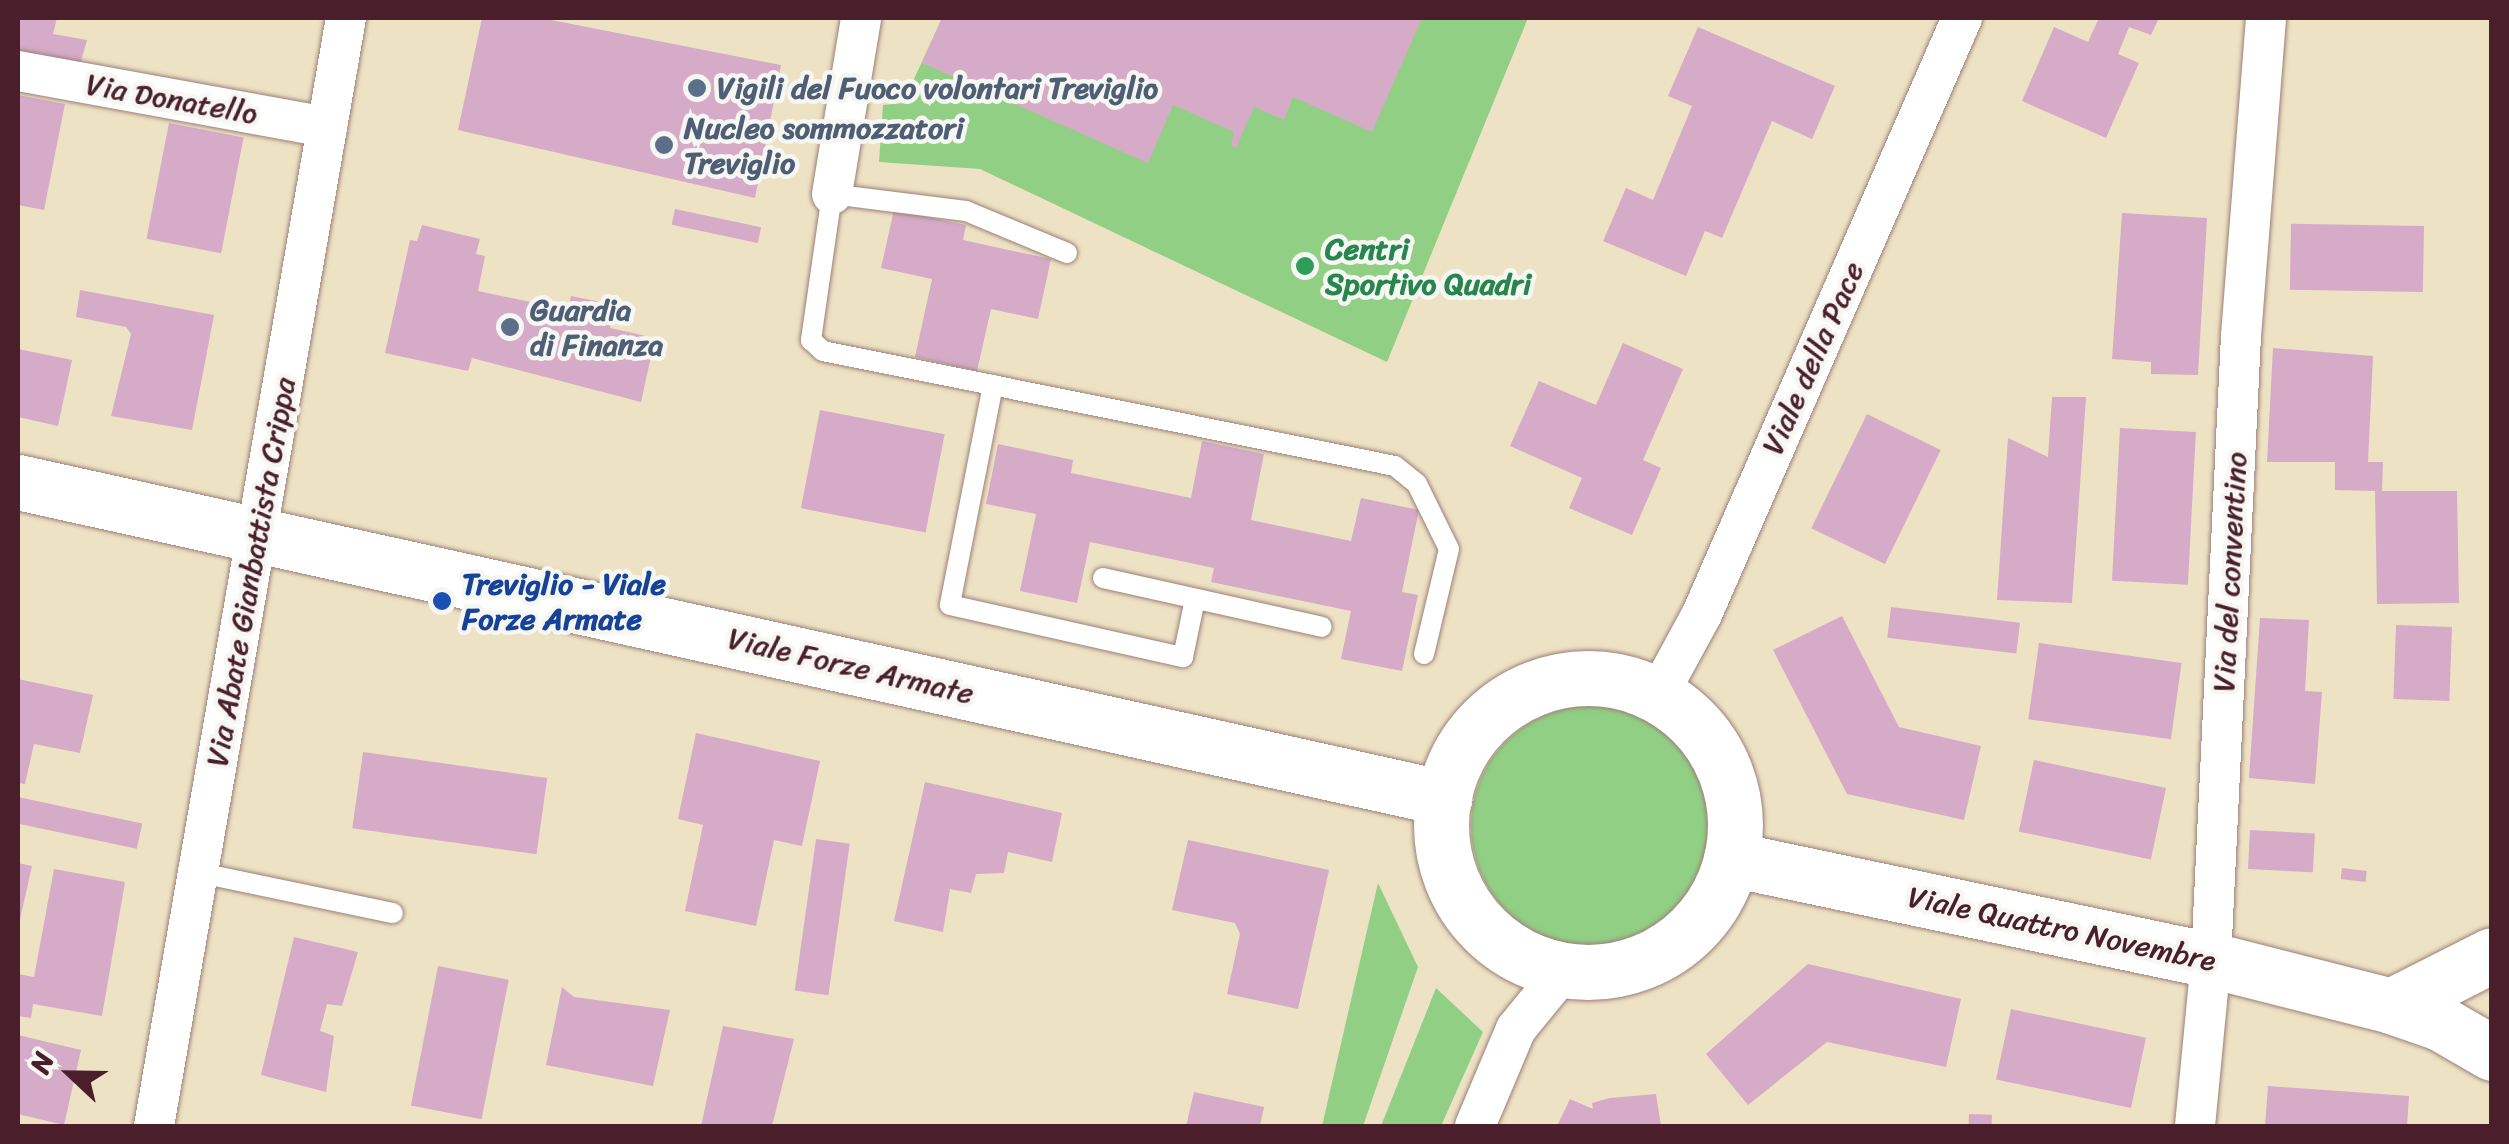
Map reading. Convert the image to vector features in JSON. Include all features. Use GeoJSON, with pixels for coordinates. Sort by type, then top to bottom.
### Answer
{"type":"FeatureCollection","features":[{"type":"Feature","properties":{"kind":"street","name":"Via Abate Gianbattista Crippa"},"geometry":{"type":"LineString","coordinates":[[154,1126],[346,18]]}},
{"type":"Feature","properties":{"kind":"street"},"geometry":{"type":"LineString","coordinates":[[832,194],[861,18]]}},
{"type":"Feature","properties":{"kind":"street","name":"Viale della Pace"},"geometry":{"type":"LineString","coordinates":[[1658,696],[1702,614],[1962,18]]}},
{"type":"Feature","properties":{"kind":"street","name":"Via del conventino"},"geometry":{"type":"LineString","coordinates":[[2196,1126],[2211,960],[2241,336],[2266,18]]}},
{"type":"Feature","properties":{"kind":"street","name":"Via Donatello"},"geometry":{"type":"LineString","coordinates":[[18,72],[327,128]]}},
{"type":"Feature","properties":{"kind":"street","name":"Viale Forze Armate"},"geometry":{"type":"LineString","coordinates":[[18,482],[1444,798]]}},
{"type":"Feature","properties":{"kind":"street"},"geometry":{"type":"LineString","coordinates":[[1588,678],[1658,696],[1689,718],[1722,764],[1734,802],[1730,860],[1706,912],[1664,952],[1609,971],[1564,970],[1518,954],[1469,910],[1444,850],[1444,798],[1471,737],[1524,693],[1588,678]]}},
{"type":"Feature","properties":{"kind":"street","name":"Viale Quattro Novembre"},"geometry":{"type":"LineString","coordinates":[[1730,860],[2211,960],[2391,1006],[2440,1023],[2489,1058]]}},
{"type":"Feature","properties":{"kind":"street"},"geometry":{"type":"LineString","coordinates":[[2391,1006],[2492,955]]}},
{"type":"Feature","properties":{"kind":"street"},"geometry":{"type":"LineString","coordinates":[[1475,1126],[1516,1029],[1564,970]]}},
{"type":"Feature","properties":{"kind":"lane"},"geometry":{"type":"LineString","coordinates":[[1067,252],[966,211],[832,194],[812,340],[823,351],[1395,466],[1417,484],[1450,549],[1424,654]]}},
{"type":"Feature","properties":{"kind":"lane"},"geometry":{"type":"LineString","coordinates":[[993,385],[950,605],[1183,657],[1195,599]]}},
{"type":"Feature","properties":{"kind":"lane"},"geometry":{"type":"LineString","coordinates":[[1103,578],[1322,628]]}},
{"type":"Feature","properties":{"kind":"lane"},"geometry":{"type":"LineString","coordinates":[[200,873],[393,913]]}},
{"type":"Feature","properties":{"kind":"green space","name":"Centri Sportivo Quadri"},"geometry":{"type":"Polygon","coordinates":[[[942,18],[1528,18],[1387,362],[980,169],[879,162],[883,105],[903,103],[942,18]]]}},
{"type":"Feature","properties":{"kind":"green space"},"geometry":{"type":"Polygon","coordinates":[[[1591,706],[1637,715],[1676,741],[1702,780],[1711,826],[1702,872],[1676,911],[1637,937],[1591,946],[1545,937],[1506,911],[1480,872],[1471,826],[1480,780],[1506,741],[1545,715],[1591,706]]]}},
{"type":"Feature","properties":{"kind":"green space"},"geometry":{"type":"Polygon","coordinates":[[[1378,883],[1418,967],[1363,1126],[1322,1126],[1378,883]]]}},
{"type":"Feature","properties":{"kind":"green space"},"geometry":{"type":"Polygon","coordinates":[[[1436,988],[1483,1032],[1441,1126],[1381,1126],[1436,988]]]}},
{"type":"Feature","properties":{"kind":"building"},"geometry":{"type":"Polygon","coordinates":[[[18,18],[57,18],[53,34],[87,40],[80,65],[18,61],[18,18]]]}},
{"type":"Feature","properties":{"kind":"building"},"geometry":{"type":"Polygon","coordinates":[[[482,18],[541,18],[781,65],[755,198],[458,130],[482,18]]]}},
{"type":"Feature","properties":{"kind":"building"},"geometry":{"type":"Polygon","coordinates":[[[942,18],[1422,18],[1372,132],[1293,97],[1284,120],[1254,107],[1236,148],[1231,146],[1234,132],[1173,105],[1148,163],[922,63],[942,18]]]}},
{"type":"Feature","properties":{"kind":"building"},"geometry":{"type":"Polygon","coordinates":[[[2099,18],[2159,18],[2151,35],[2129,27],[2118,54],[2139,63],[2106,138],[2022,101],[2054,27],[2088,42],[2099,18]]]}},
{"type":"Feature","properties":{"kind":"building"},"geometry":{"type":"Polygon","coordinates":[[[1698,27],[1835,86],[1812,139],[1772,121],[1722,238],[1705,231],[1686,276],[1603,241],[1626,188],[1653,200],[1692,106],[1668,96],[1698,27]]]}},
{"type":"Feature","properties":{"kind":"building"},"geometry":{"type":"Polygon","coordinates":[[[18,95],[65,104],[44,210],[18,205],[18,95]]]}},
{"type":"Feature","properties":{"kind":"building"},"geometry":{"type":"Polygon","coordinates":[[[169,123],[244,138],[221,253],[146,239],[169,123]]]}},
{"type":"Feature","properties":{"kind":"building"},"geometry":{"type":"Polygon","coordinates":[[[675,209],[761,227],[758,243],[672,225],[675,209]]]}},
{"type":"Feature","properties":{"kind":"building"},"geometry":{"type":"Polygon","coordinates":[[[894,210],[966,225],[963,240],[1051,259],[1038,319],[991,309],[977,371],[915,357],[932,279],[881,268],[894,210]]]}},
{"type":"Feature","properties":{"kind":"building"},"geometry":{"type":"Polygon","coordinates":[[[2122,213],[2207,218],[2198,375],[2151,374],[2151,362],[2112,359],[2122,213]]]}},
{"type":"Feature","properties":{"kind":"building"},"geometry":{"type":"Polygon","coordinates":[[[2291,224],[2424,226],[2423,292],[2290,290],[2291,224]]]}},
{"type":"Feature","properties":{"kind":"building"},"geometry":{"type":"Polygon","coordinates":[[[422,225],[480,239],[476,254],[485,256],[478,291],[568,310],[571,296],[616,305],[610,328],[655,338],[641,402],[472,358],[468,371],[385,353],[410,240],[417,241],[422,225]]]}},
{"type":"Feature","properties":{"kind":"building"},"geometry":{"type":"Polygon","coordinates":[[[80,290],[214,315],[192,430],[111,416],[131,334],[126,327],[76,317],[80,290]]]}},
{"type":"Feature","properties":{"kind":"building"},"geometry":{"type":"Polygon","coordinates":[[[1623,343],[1683,369],[1643,460],[1661,468],[1632,535],[1569,508],[1582,478],[1510,446],[1539,381],[1596,405],[1623,343]]]}},
{"type":"Feature","properties":{"kind":"building"},"geometry":{"type":"Polygon","coordinates":[[[2273,348],[2373,356],[2368,462],[2383,462],[2382,491],[2457,491],[2459,603],[2377,604],[2375,491],[2335,490],[2335,462],[2267,462],[2273,348]]]}},
{"type":"Feature","properties":{"kind":"building"},"geometry":{"type":"Polygon","coordinates":[[[18,349],[72,360],[58,426],[18,417],[18,349]]]}},
{"type":"Feature","properties":{"kind":"building"},"geometry":{"type":"Polygon","coordinates":[[[2052,397],[2086,397],[2072,603],[1997,600],[2008,438],[2048,457],[2052,397]]]}},
{"type":"Feature","properties":{"kind":"building"},"geometry":{"type":"Polygon","coordinates":[[[820,410],[945,434],[926,532],[801,508],[820,410]]]}},
{"type":"Feature","properties":{"kind":"building"},"geometry":{"type":"Polygon","coordinates":[[[1867,414],[1941,450],[1885,564],[1811,528],[1867,414]]]}},
{"type":"Feature","properties":{"kind":"building"},"geometry":{"type":"Polygon","coordinates":[[[2120,428],[2196,432],[2188,585],[2112,581],[2120,428]]]}},
{"type":"Feature","properties":{"kind":"building"},"geometry":{"type":"Polygon","coordinates":[[[1202,441],[1264,454],[1251,520],[1351,541],[1361,498],[1419,510],[1402,592],[1418,595],[1402,671],[1341,659],[1351,611],[1211,582],[1214,568],[1090,542],[1077,603],[1020,591],[1036,514],[986,504],[998,444],[1073,460],[1071,473],[1191,498],[1202,441]]]}},
{"type":"Feature","properties":{"kind":"building"},"geometry":{"type":"Polygon","coordinates":[[[1891,607],[2020,623],[2016,654],[1887,638],[1891,607]]]}},
{"type":"Feature","properties":{"kind":"building"},"geometry":{"type":"Polygon","coordinates":[[[1842,616],[1899,727],[1981,746],[1964,820],[1847,794],[1773,650],[1842,616]]]}},
{"type":"Feature","properties":{"kind":"building"},"geometry":{"type":"Polygon","coordinates":[[[2260,618],[2309,620],[2305,691],[2322,692],[2315,784],[2249,778],[2260,618]]]}},
{"type":"Feature","properties":{"kind":"building"},"geometry":{"type":"Polygon","coordinates":[[[2396,625],[2452,627],[2449,701],[2393,699],[2396,625]]]}},
{"type":"Feature","properties":{"kind":"building"},"geometry":{"type":"Polygon","coordinates":[[[2039,643],[2182,663],[2171,739],[2028,719],[2039,643]]]}},
{"type":"Feature","properties":{"kind":"building"},"geometry":{"type":"Polygon","coordinates":[[[18,679],[93,695],[80,753],[34,744],[25,784],[18,783],[18,679]]]}},
{"type":"Feature","properties":{"kind":"building"},"geometry":{"type":"Polygon","coordinates":[[[696,733],[820,761],[802,846],[774,840],[756,926],[685,911],[703,825],[678,819],[696,733]]]}},
{"type":"Feature","properties":{"kind":"building"},"geometry":{"type":"Polygon","coordinates":[[[363,752],[547,778],[536,854],[352,828],[363,752]]]}},
{"type":"Feature","properties":{"kind":"building"},"geometry":{"type":"Polygon","coordinates":[[[2034,760],[2166,788],[2151,859],[2019,831],[2034,760]]]}},
{"type":"Feature","properties":{"kind":"building"},"geometry":{"type":"Polygon","coordinates":[[[925,782],[1062,813],[1052,862],[1008,852],[1004,873],[976,874],[971,893],[950,889],[943,932],[894,921],[925,782]]]}},
{"type":"Feature","properties":{"kind":"building"},"geometry":{"type":"Polygon","coordinates":[[[18,797],[142,823],[137,849],[18,824],[18,797]]]}},
{"type":"Feature","properties":{"kind":"building"},"geometry":{"type":"Polygon","coordinates":[[[2250,830],[2315,833],[2313,872],[2248,869],[2250,830]]]}},
{"type":"Feature","properties":{"kind":"building"},"geometry":{"type":"Polygon","coordinates":[[[816,839],[850,844],[828,995],[795,991],[816,839]]]}},
{"type":"Feature","properties":{"kind":"building"},"geometry":{"type":"Polygon","coordinates":[[[1188,840],[1329,870],[1298,1009],[1227,994],[1240,934],[1235,923],[1172,910],[1188,840]]]}},
{"type":"Feature","properties":{"kind":"building"},"geometry":{"type":"Polygon","coordinates":[[[18,863],[32,866],[19,924],[18,923],[18,863]]]}},
{"type":"Feature","properties":{"kind":"building"},"geometry":{"type":"Polygon","coordinates":[[[2342,868],[2367,871],[2365,882],[2341,879],[2342,868]]]}},
{"type":"Feature","properties":{"kind":"building"},"geometry":{"type":"Polygon","coordinates":[[[54,869],[125,882],[102,1016],[33,1004],[31,1018],[18,1016],[18,974],[34,977],[54,869]]]}},
{"type":"Feature","properties":{"kind":"building"},"geometry":{"type":"Polygon","coordinates":[[[294,937],[358,952],[342,1006],[327,1004],[320,1031],[334,1036],[326,1092],[261,1075],[294,937]]]}},
{"type":"Feature","properties":{"kind":"building"},"geometry":{"type":"Polygon","coordinates":[[[1808,964],[1961,999],[1946,1067],[1827,1042],[1748,1105],[1706,1054],[1808,964]]]}},
{"type":"Feature","properties":{"kind":"building"},"geometry":{"type":"Polygon","coordinates":[[[438,966],[509,980],[482,1119],[411,1105],[438,966]]]}},
{"type":"Feature","properties":{"kind":"building"},"geometry":{"type":"Polygon","coordinates":[[[562,987],[574,997],[670,1010],[653,1086],[546,1065],[562,987]]]}},
{"type":"Feature","properties":{"kind":"building"},"geometry":{"type":"Polygon","coordinates":[[[2011,1009],[2146,1038],[2131,1108],[1996,1079],[2011,1009]]]}},
{"type":"Feature","properties":{"kind":"building"},"geometry":{"type":"Polygon","coordinates":[[[723,1026],[794,1039],[772,1126],[701,1126],[723,1026]]]}},
{"type":"Feature","properties":{"kind":"building"},"geometry":{"type":"Polygon","coordinates":[[[18,1035],[81,1050],[64,1125],[18,1114],[18,1035]]]}},
{"type":"Feature","properties":{"kind":"building"},"geometry":{"type":"Polygon","coordinates":[[[2268,1086],[2409,1096],[2407,1126],[2265,1126],[2268,1086]]]}},
{"type":"Feature","properties":{"kind":"building"},"geometry":{"type":"Polygon","coordinates":[[[1194,1092],[1264,1107],[1260,1126],[1186,1126],[1194,1092]]]}},
{"type":"Feature","properties":{"kind":"building"},"geometry":{"type":"Polygon","coordinates":[[[1656,1094],[1661,1126],[1557,1126],[1570,1099],[1593,1109],[1592,1103],[1610,1098],[1656,1094]]]}},
{"type":"Feature","properties":{"kind":"building"},"geometry":{"type":"Polygon","coordinates":[[[1969,1114],[1992,1115],[1992,1126],[1969,1126],[1969,1114]]]}},
{"type":"Feature","properties":{"kind":"place","name":"Vigili del Fuoco volontari Treviglio"},"geometry":{"type":"Point","coordinates":[697,88]}},
{"type":"Feature","properties":{"kind":"place","name":"Nucleo sommozzatori Treviglio"},"geometry":{"type":"Point","coordinates":[664,145]}},
{"type":"Feature","properties":{"kind":"place","name":"Centri Sportivo Quadri"},"geometry":{"type":"Point","coordinates":[1305,266]}},
{"type":"Feature","properties":{"kind":"place","name":"Guardia di Finanza"},"geometry":{"type":"Point","coordinates":[510,327]}},
{"type":"Feature","properties":{"kind":"place","name":"Treviglio - Viale Forze Armate"},"geometry":{"type":"Point","coordinates":[442,601]}}]}
